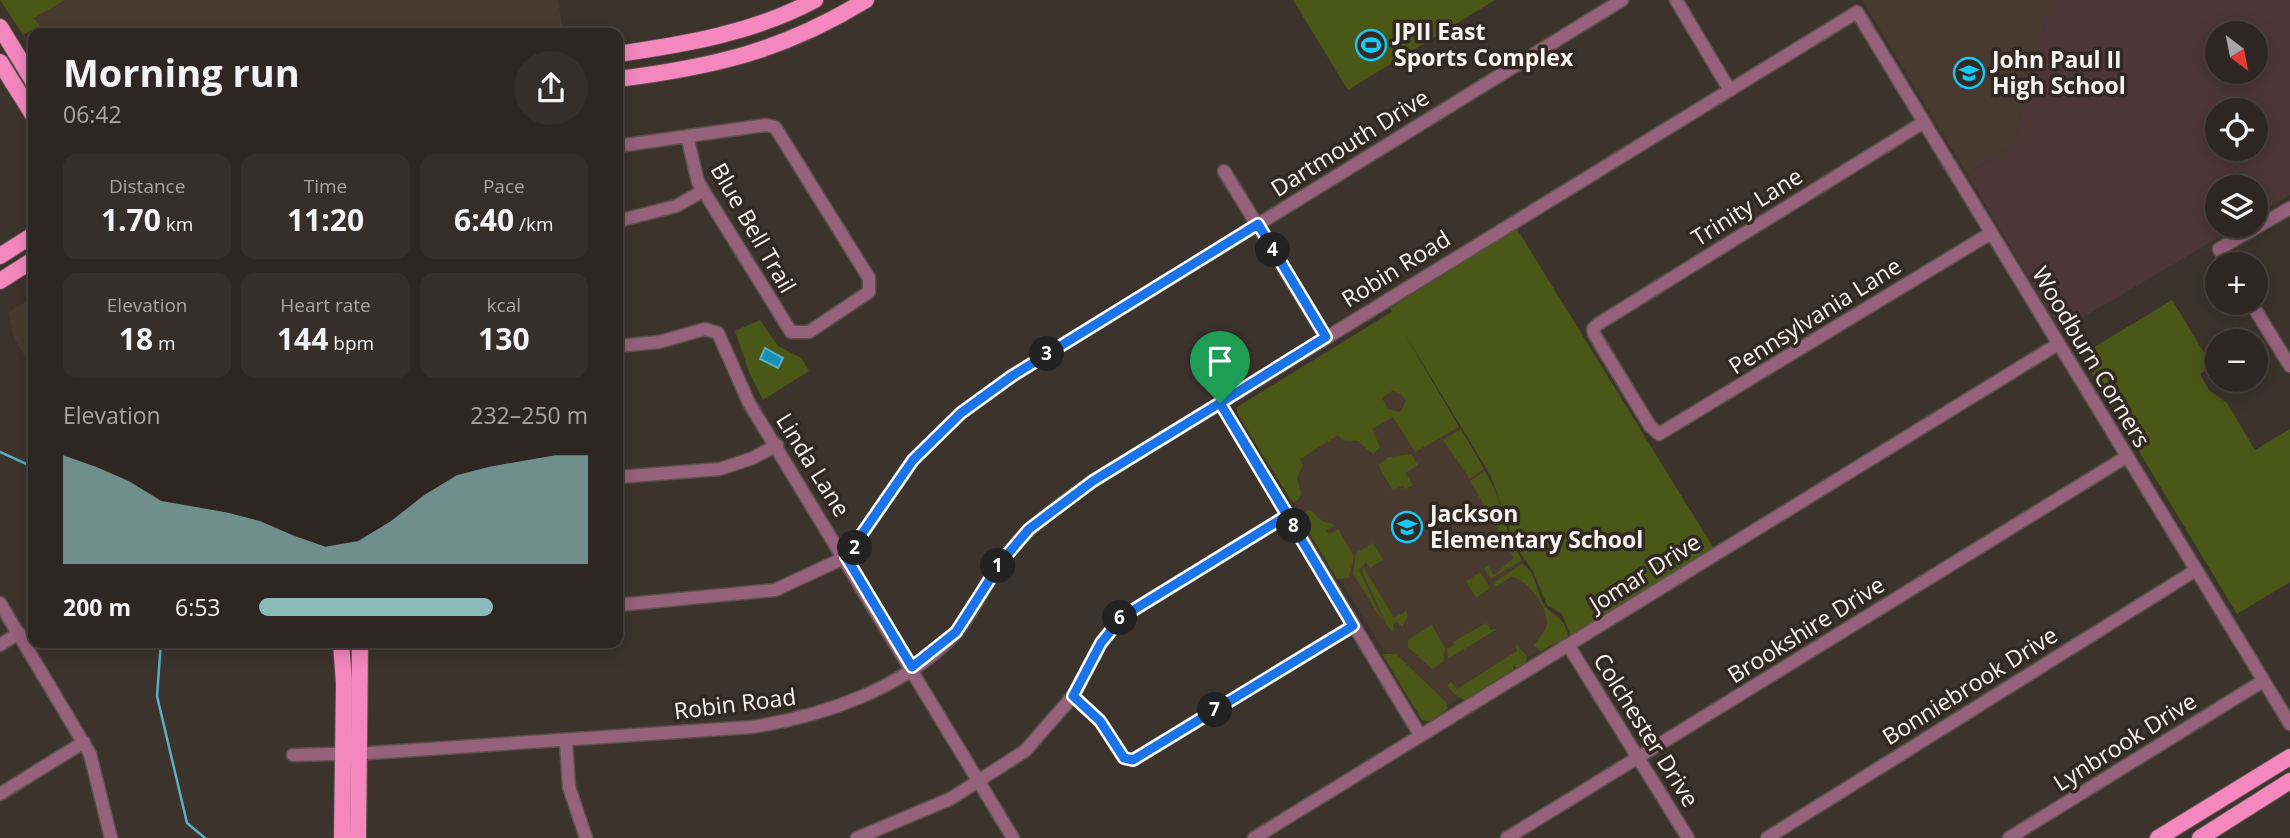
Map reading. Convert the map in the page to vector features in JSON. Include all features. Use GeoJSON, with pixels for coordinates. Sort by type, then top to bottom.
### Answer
{"type":"FeatureCollection","features":[{"type":"Feature","properties":{"kind":"main road"},"geometry":{"type":"LineString","coordinates":[[623,53],[722,36],[759,25],[815,0]]}},
{"type":"Feature","properties":{"kind":"main road"},"geometry":{"type":"LineString","coordinates":[[623,78],[697,68],[755,53],[808,32],[866,0]]}},
{"type":"Feature","properties":{"kind":"main road"},"geometry":{"type":"LineString","coordinates":[[0,27],[28,73]]}},
{"type":"Feature","properties":{"kind":"main road"},"geometry":{"type":"LineString","coordinates":[[0,62],[28,107]]}},
{"type":"Feature","properties":{"kind":"main road"},"geometry":{"type":"LineString","coordinates":[[0,256],[28,237]]}},
{"type":"Feature","properties":{"kind":"main road"},"geometry":{"type":"LineString","coordinates":[[0,281],[28,263]]}},
{"type":"Feature","properties":{"kind":"main road"},"geometry":{"type":"LineString","coordinates":[[344,648],[358,838]]}},
{"type":"Feature","properties":{"kind":"main road"},"geometry":{"type":"LineString","coordinates":[[342,838],[360,648]]}},
{"type":"Feature","properties":{"kind":"main road"},"geometry":{"type":"LineString","coordinates":[[2158,838],[2290,757]]}},
{"type":"Feature","properties":{"kind":"main road"},"geometry":{"type":"LineString","coordinates":[[2200,838],[2290,781]]}},
{"type":"Feature","properties":{"kind":"street","name":"Dartmouth Drive"},"geometry":{"type":"LineString","coordinates":[[623,605],[754,594],[793,583],[846,557],[913,460],[961,413],[1012,376],[1622,0]]}},
{"type":"Feature","properties":{"kind":"street"},"geometry":{"type":"LineString","coordinates":[[1676,0],[1729,89]]}},
{"type":"Feature","properties":{"kind":"street","name":"Robin Road"},"geometry":{"type":"LineString","coordinates":[[293,755],[566,741],[752,727],[791,721],[873,691],[912,667],[956,632],[1001,562],[1029,529],[1093,481],[1857,12]]}},
{"type":"Feature","properties":{"kind":"street","name":"Woodburn Corners"},"geometry":{"type":"LineString","coordinates":[[1857,12],[2290,724]]}},
{"type":"Feature","properties":{"kind":"street","name":"Trinity Lane"},"geometry":{"type":"LineString","coordinates":[[1659,434],[1650,426],[1593,329],[1924,122]]}},
{"type":"Feature","properties":{"kind":"street","name":"Blue Bell Trail"},"geometry":{"type":"LineString","coordinates":[[771,125],[779,130],[869,278],[870,288],[865,296],[808,332],[797,334],[788,328],[703,191],[694,171],[687,136],[771,125]]}},
{"type":"Feature","properties":{"kind":"street"},"geometry":{"type":"LineString","coordinates":[[623,145],[687,136]]}},
{"type":"Feature","properties":{"kind":"street"},"geometry":{"type":"LineString","coordinates":[[1224,171],[1326,337]]}},
{"type":"Feature","properties":{"kind":"street"},"geometry":{"type":"LineString","coordinates":[[623,220],[676,206],[703,191]]}},
{"type":"Feature","properties":{"kind":"street"},"geometry":{"type":"LineString","coordinates":[[2221,252],[2219,249],[2290,208]]}},
{"type":"Feature","properties":{"kind":"street","name":"Pennsylvania Lane"},"geometry":{"type":"LineString","coordinates":[[1659,434],[1992,233]]}},
{"type":"Feature","properties":{"kind":"street"},"geometry":{"type":"LineString","coordinates":[[2259,315],[2290,366]]}},
{"type":"Feature","properties":{"kind":"street","name":"Linda Lane"},"geometry":{"type":"LineString","coordinates":[[623,346],[659,342],[712,329],[718,333],[749,402],[846,557],[1013,838]]}},
{"type":"Feature","properties":{"kind":"street","name":"Jomar Drive"},"geometry":{"type":"LineString","coordinates":[[1254,838],[2058,344]]}},
{"type":"Feature","properties":{"kind":"street"},"geometry":{"type":"LineString","coordinates":[[1220,403],[1419,735]]}},
{"type":"Feature","properties":{"kind":"street"},"geometry":{"type":"LineString","coordinates":[[623,477],[734,466],[776,445]]}},
{"type":"Feature","properties":{"kind":"street","name":"Brookshire Drive"},"geometry":{"type":"LineString","coordinates":[[1507,838],[2126,457]]}},
{"type":"Feature","properties":{"kind":"street"},"geometry":{"type":"LineString","coordinates":[[857,838],[914,817],[980,781],[1026,751],[1073,696],[1101,643],[1122,617],[1288,515]]}},
{"type":"Feature","properties":{"kind":"street","name":"Bonniebrook Drive"},"geometry":{"type":"LineString","coordinates":[[1767,838],[2196,570]]}},
{"type":"Feature","properties":{"kind":"street"},"geometry":{"type":"LineString","coordinates":[[0,603],[84,742],[110,838]]}},
{"type":"Feature","properties":{"kind":"street"},"geometry":{"type":"LineString","coordinates":[[1073,696],[1100,721],[1124,758],[1133,760],[1353,626]]}},
{"type":"Feature","properties":{"kind":"street"},"geometry":{"type":"LineString","coordinates":[[0,645],[19,633]]}},
{"type":"Feature","properties":{"kind":"street","name":"Colchester Drive"},"geometry":{"type":"LineString","coordinates":[[1568,645],[1688,838]]}},
{"type":"Feature","properties":{"kind":"street","name":"Lynbrook Drive"},"geometry":{"type":"LineString","coordinates":[[2009,838],[2263,681]]}},
{"type":"Feature","properties":{"kind":"street"},"geometry":{"type":"LineString","coordinates":[[566,741],[569,788],[586,838]]}},
{"type":"Feature","properties":{"kind":"street"},"geometry":{"type":"LineString","coordinates":[[0,794],[84,742]]}},
{"type":"Feature","properties":{"kind":"shaded area"},"geometry":{"type":"Polygon","coordinates":[[[65,0],[558,0],[562,28],[36,28],[39,26],[34,18],[65,0]]]}},
{"type":"Feature","properties":{"kind":"shaded area","name":"John Paul II High School"},"geometry":{"type":"Polygon","coordinates":[[[1862,0],[2051,0],[2013,146],[1967,174],[1862,0]]]}},
{"type":"Feature","properties":{"kind":"shaded area"},"geometry":{"type":"Polygon","coordinates":[[[2051,0],[2290,0],[2290,195],[2268,208],[2268,175],[2205,175],[2205,238],[2218,238],[2060,331],[1967,174],[2013,146],[2051,0]]]}},
{"type":"Feature","properties":{"kind":"shaded area"},"geometry":{"type":"Polygon","coordinates":[[[28,300],[28,362],[13,336],[9,312],[28,300]]]}},
{"type":"Feature","properties":{"kind":"shaded area","name":"Jackson Elementary School"},"geometry":{"type":"Polygon","coordinates":[[[1389,313],[1495,488],[1510,539],[1546,609],[1559,616],[1568,633],[1425,719],[1236,408],[1389,313]]]}},
{"type":"Feature","properties":{"kind":"green space"},"geometry":{"type":"Polygon","coordinates":[[[0,0],[65,0],[34,18],[40,26],[28,28],[28,32],[23,35],[0,0]]]}},
{"type":"Feature","properties":{"kind":"green space","name":"JPII East Sports Complex"},"geometry":{"type":"Polygon","coordinates":[[[1293,0],[1495,0],[1348,90],[1293,0]]]}},
{"type":"Feature","properties":{"kind":"green space"},"geometry":{"type":"Polygon","coordinates":[[[1517,229],[1714,549],[1571,637],[1562,614],[1547,605],[1533,571],[1515,545],[1491,476],[1403,331],[1459,427],[1415,452],[1393,417],[1372,429],[1380,447],[1373,454],[1358,441],[1342,440],[1338,435],[1300,459],[1303,465],[1297,478],[1301,494],[1298,500],[1292,502],[1237,413],[1237,407],[1392,312],[1390,308],[1517,229]],[[1392,391],[1382,398],[1388,409],[1400,412],[1406,401],[1400,393],[1392,391]]]}},
{"type":"Feature","properties":{"kind":"green space"},"geometry":{"type":"Polygon","coordinates":[[[2172,300],[2205,354],[2205,371],[2200,374],[2205,383],[2205,392],[2212,392],[2227,403],[2255,450],[2290,429],[2290,582],[2237,614],[2081,355],[2172,300]]]}},
{"type":"Feature","properties":{"kind":"green space"},"geometry":{"type":"Polygon","coordinates":[[[760,320],[778,346],[801,358],[809,371],[763,400],[749,372],[735,331],[760,320]]]}},
{"type":"Feature","properties":{"kind":"green space"},"geometry":{"type":"Polygon","coordinates":[[[1461,429],[1484,469],[1470,479],[1443,440],[1461,429]]]}},
{"type":"Feature","properties":{"kind":"green space"},"geometry":{"type":"Polygon","coordinates":[[[1411,454],[1418,465],[1405,473],[1413,485],[1405,489],[1403,485],[1393,491],[1378,465],[1389,457],[1411,454]]]}},
{"type":"Feature","properties":{"kind":"green space"},"geometry":{"type":"Polygon","coordinates":[[[1485,471],[1498,497],[1503,516],[1494,522],[1470,481],[1485,471]]]}},
{"type":"Feature","properties":{"kind":"green space"},"geometry":{"type":"Polygon","coordinates":[[[1310,510],[1322,521],[1335,525],[1326,531],[1329,534],[1338,529],[1354,556],[1349,578],[1337,579],[1303,523],[1301,514],[1310,510]]]}},
{"type":"Feature","properties":{"kind":"green space"},"geometry":{"type":"Polygon","coordinates":[[[1503,517],[1513,545],[1522,560],[1491,579],[1484,568],[1488,566],[1494,575],[1514,558],[1495,523],[1503,517]]]}},
{"type":"Feature","properties":{"kind":"green space"},"geometry":{"type":"Polygon","coordinates":[[[1373,543],[1383,560],[1370,568],[1366,562],[1359,570],[1384,623],[1353,574],[1356,553],[1373,543]]]}},
{"type":"Feature","properties":{"kind":"green space"},"geometry":{"type":"Polygon","coordinates":[[[1522,564],[1531,572],[1546,607],[1563,622],[1567,631],[1568,637],[1541,651],[1534,646],[1546,629],[1547,622],[1535,594],[1523,582],[1511,577],[1495,587],[1493,583],[1522,564]]]}},
{"type":"Feature","properties":{"kind":"green space"},"geometry":{"type":"Polygon","coordinates":[[[1363,566],[1394,618],[1406,611],[1408,616],[1402,627],[1397,622],[1393,624],[1394,632],[1388,627],[1362,572],[1363,566]]]}},
{"type":"Feature","properties":{"kind":"green space"},"geometry":{"type":"Polygon","coordinates":[[[1480,572],[1490,588],[1476,598],[1466,581],[1480,572]]]}},
{"type":"Feature","properties":{"kind":"green space"},"geometry":{"type":"Polygon","coordinates":[[[1486,623],[1491,630],[1497,629],[1448,659],[1447,649],[1454,645],[1453,642],[1486,623]]]}},
{"type":"Feature","properties":{"kind":"green space"},"geometry":{"type":"Polygon","coordinates":[[[1432,625],[1445,648],[1443,662],[1432,669],[1408,647],[1408,640],[1432,625]]]}},
{"type":"Feature","properties":{"kind":"green space"},"geometry":{"type":"Polygon","coordinates":[[[1516,644],[1527,656],[1526,662],[1517,668],[1513,666],[1514,669],[1464,700],[1454,694],[1447,685],[1451,682],[1457,689],[1517,651],[1516,644]]]}},
{"type":"Feature","properties":{"kind":"green space"},"geometry":{"type":"Polygon","coordinates":[[[1382,654],[1396,654],[1447,703],[1448,709],[1430,722],[1422,720],[1382,654]]]}},
{"type":"Feature","properties":{"kind":"water"},"geometry":{"type":"Polygon","coordinates":[[[765,348],[783,358],[778,368],[760,359],[765,348]]]}},
{"type":"Feature","properties":{"kind":"waterway"},"geometry":{"type":"LineString","coordinates":[[0,452],[28,465]]}},
{"type":"Feature","properties":{"kind":"waterway"},"geometry":{"type":"LineString","coordinates":[[161,648],[157,696],[187,823],[205,838]]}},
{"type":"Feature","properties":{"kind":"place","name":"JPII East Sports Complex"},"geometry":{"type":"Point","coordinates":[1371,45]}},
{"type":"Feature","properties":{"kind":"place","name":"John Paul II High School"},"geometry":{"type":"Point","coordinates":[1969,73]}},
{"type":"Feature","properties":{"kind":"place","name":"Jackson Elementary School"},"geometry":{"type":"Point","coordinates":[1407,527]}},
{"type":"Feature","properties":{"kind":"route"},"geometry":{"type":"LineString","coordinates":[[1220,403],[1093,481],[1029,529],[1001,562],[956,632],[941,648],[912,667],[846,557],[856,547],[868,524],[913,460],[961,413],[1012,376],[1258,224],[1326,337],[1220,403],[1288,515],[1122,617],[1101,643],[1073,696],[1100,721],[1124,758],[1133,760],[1353,626],[1332,589],[1220,403]]}}]}
